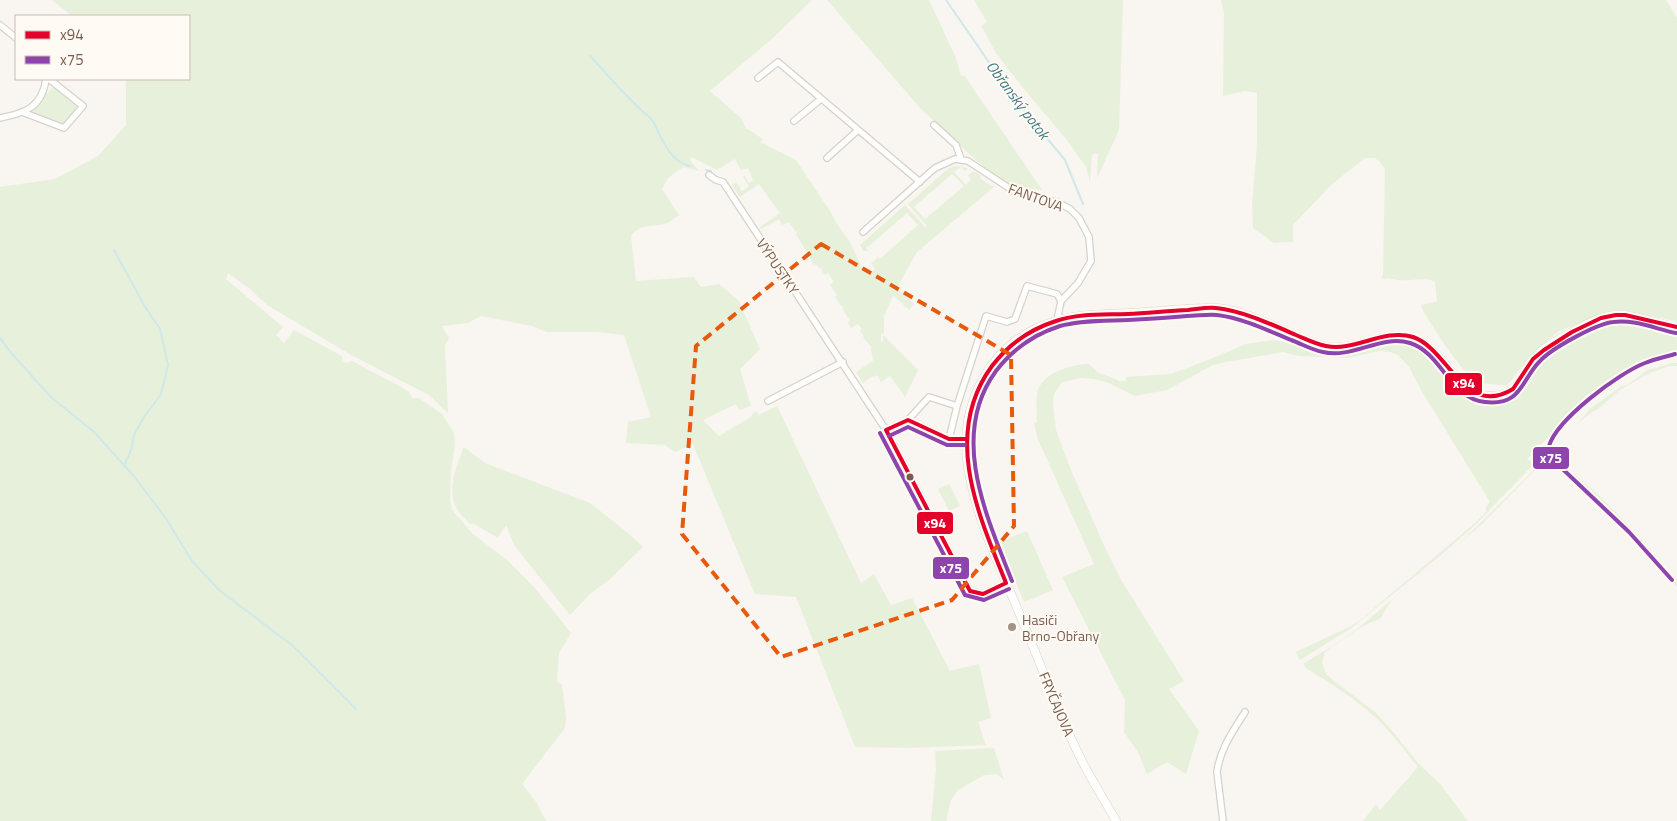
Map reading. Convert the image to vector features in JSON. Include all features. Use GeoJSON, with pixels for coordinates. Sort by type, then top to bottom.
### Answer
{"type":"FeatureCollection","features":[{"type":"Feature","properties":{"kind":"main road","name":"FRYČAJOVA"},"geometry":{"type":"LineString","coordinates":[[1116,821],[1079,756],[1006,583],[981,518],[968,467],[965,439],[967,421],[976,393],[988,368],[1009,345],[1035,329],[1057,320],[1084,316],[1218,308],[1244,315],[1327,347],[1347,347],[1397,335],[1410,337],[1422,341],[1436,351],[1462,384],[1471,391],[1485,396],[1506,394],[1516,387],[1537,355],[1597,320],[1611,315],[1626,316],[1677,327]]}},
{"type":"Feature","properties":{"kind":"street"},"geometry":{"type":"LineString","coordinates":[[0,25],[15,37]]}},
{"type":"Feature","properties":{"kind":"street"},"geometry":{"type":"LineString","coordinates":[[758,78],[778,62],[920,182]]}},
{"type":"Feature","properties":{"kind":"street"},"geometry":{"type":"LineString","coordinates":[[0,118],[22,112],[35,105],[48,80]]}},
{"type":"Feature","properties":{"kind":"street"},"geometry":{"type":"LineString","coordinates":[[22,112],[64,128],[83,106],[49,80]]}},
{"type":"Feature","properties":{"kind":"street"},"geometry":{"type":"LineString","coordinates":[[794,121],[821,98]]}},
{"type":"Feature","properties":{"kind":"street"},"geometry":{"type":"LineString","coordinates":[[863,232],[935,168],[949,160],[961,159],[956,145],[934,125]]}},
{"type":"Feature","properties":{"kind":"street"},"geometry":{"type":"LineString","coordinates":[[827,158],[858,130]]}},
{"type":"Feature","properties":{"kind":"street","name":"FANTOVA"},"geometry":{"type":"LineString","coordinates":[[961,159],[968,161],[1015,192],[1059,203],[1070,209],[1079,218],[1089,237],[1091,261],[1078,283],[1061,301]]}},
{"type":"Feature","properties":{"kind":"street","name":"VÝPUSTKY"},"geometry":{"type":"LineString","coordinates":[[709,175],[723,182],[886,430]]}},
{"type":"Feature","properties":{"kind":"street"},"geometry":{"type":"LineString","coordinates":[[948,439],[986,316],[1008,322],[1015,319],[1028,286],[1057,294],[1061,301],[1057,320]]}},
{"type":"Feature","properties":{"kind":"street"},"geometry":{"type":"LineString","coordinates":[[768,401],[843,362]]}},
{"type":"Feature","properties":{"kind":"street"},"geometry":{"type":"LineString","coordinates":[[957,406],[929,397],[908,420],[886,430],[970,591],[983,594],[1006,583]]}},
{"type":"Feature","properties":{"kind":"street"},"geometry":{"type":"LineString","coordinates":[[908,420],[948,439],[965,439]]}},
{"type":"Feature","properties":{"kind":"street"},"geometry":{"type":"LineString","coordinates":[[1223,821],[1217,772],[1218,764],[1227,742],[1245,712]]}},
{"type":"Feature","properties":{"kind":"highlighted area"},"geometry":{"type":"Polygon","coordinates":[[[821,244],[1011,355],[1014,526],[952,600],[781,657],[682,534],[696,346],[821,244]]]}},
{"type":"Feature","properties":{"kind":"green space"},"geometry":{"type":"Polygon","coordinates":[[[52,0],[812,0],[773,38],[710,91],[741,118],[746,129],[763,139],[760,142],[796,160],[850,242],[867,275],[875,269],[871,263],[878,258],[875,254],[880,259],[918,225],[907,213],[869,246],[871,249],[868,246],[866,248],[869,251],[863,251],[860,245],[905,205],[925,227],[927,226],[908,204],[949,168],[956,166],[968,168],[965,171],[961,167],[954,172],[966,185],[971,180],[968,175],[974,171],[991,186],[995,186],[917,252],[897,288],[914,304],[909,310],[893,295],[884,316],[884,333],[881,334],[881,342],[883,341],[883,335],[918,370],[905,397],[890,376],[881,382],[877,375],[873,376],[863,383],[856,372],[873,361],[872,348],[863,337],[860,331],[862,329],[858,324],[851,328],[848,323],[850,321],[842,308],[844,306],[841,306],[835,297],[837,295],[830,285],[834,282],[828,273],[825,275],[821,270],[823,267],[819,269],[816,264],[814,265],[796,234],[799,230],[796,232],[789,222],[782,225],[779,219],[761,229],[760,227],[780,213],[759,184],[740,197],[732,185],[736,182],[742,191],[749,186],[743,177],[745,176],[749,183],[753,180],[748,168],[741,170],[735,159],[717,170],[692,157],[690,160],[699,171],[683,167],[668,178],[662,189],[679,215],[664,224],[640,228],[631,236],[636,281],[694,277],[701,287],[719,284],[739,301],[760,349],[740,369],[751,406],[739,410],[736,404],[703,420],[719,436],[749,418],[756,411],[759,415],[777,406],[861,583],[874,574],[891,605],[912,598],[950,671],[979,664],[991,718],[978,722],[986,745],[908,748],[855,747],[796,597],[755,594],[693,444],[675,452],[665,445],[626,443],[628,422],[651,417],[624,335],[598,332],[547,332],[532,326],[481,316],[468,323],[442,326],[449,338],[445,345],[448,413],[429,395],[353,356],[267,305],[250,289],[228,273],[226,279],[283,327],[276,335],[284,343],[294,330],[342,356],[343,361],[346,363],[352,361],[403,388],[410,393],[412,398],[419,398],[442,414],[454,433],[455,444],[451,471],[450,499],[452,510],[473,534],[506,559],[534,587],[571,633],[559,653],[557,681],[562,685],[566,718],[565,728],[522,784],[537,803],[546,821],[0,821],[0,187],[55,179],[98,156],[126,125],[126,80],[190,80],[190,15],[71,15],[52,0]],[[952,174],[914,207],[925,219],[964,186],[952,174]]]}},
{"type":"Feature","properties":{"kind":"green space"},"geometry":{"type":"Polygon","coordinates":[[[827,0],[929,0],[956,58],[961,76],[964,75],[1042,190],[1019,187],[1000,179],[976,160],[920,108],[827,0]]]}},
{"type":"Feature","properties":{"kind":"green space"},"geometry":{"type":"Polygon","coordinates":[[[974,0],[1123,0],[1119,130],[1097,178],[1098,153],[1092,155],[1090,182],[1086,167],[1066,139],[996,53],[981,26],[987,22],[974,0]]]}},
{"type":"Feature","properties":{"kind":"green space"},"geometry":{"type":"Polygon","coordinates":[[[1221,0],[1666,0],[1677,18],[1677,321],[1630,312],[1609,311],[1559,331],[1528,358],[1507,386],[1477,381],[1454,358],[1421,307],[1421,305],[1437,301],[1435,282],[1427,279],[1382,279],[1385,169],[1375,158],[1365,158],[1331,185],[1293,225],[1293,242],[1274,243],[1253,228],[1252,205],[1257,145],[1257,93],[1245,91],[1223,96],[1224,13],[1221,0]]]}},
{"type":"Feature","properties":{"kind":"green space"},"geometry":{"type":"Polygon","coordinates":[[[54,87],[64,92],[72,99],[76,106],[76,110],[65,124],[59,124],[33,113],[42,99],[54,87]]]}},
{"type":"Feature","properties":{"kind":"green space"},"geometry":{"type":"Polygon","coordinates":[[[1613,322],[1677,332],[1677,354],[1650,362],[1610,383],[1571,414],[1527,459],[1534,464],[1476,524],[1350,629],[1300,660],[1296,652],[1359,621],[1475,523],[1486,512],[1486,507],[1490,502],[1421,390],[1409,367],[1398,355],[1391,352],[1379,351],[1348,358],[1298,356],[1283,352],[1213,365],[1167,390],[1135,396],[1109,383],[1095,379],[1081,378],[1062,382],[1054,394],[1053,404],[1056,430],[1071,470],[1120,578],[1184,681],[1169,689],[1199,731],[1186,774],[1167,762],[1147,774],[1138,752],[1124,732],[1125,700],[1062,577],[1094,564],[1037,437],[1034,423],[1037,422],[1037,394],[1044,380],[1058,371],[1082,364],[1089,364],[1097,372],[1118,381],[1126,381],[1126,377],[1171,374],[1246,344],[1274,340],[1333,353],[1391,343],[1409,343],[1416,344],[1427,353],[1467,397],[1483,402],[1491,402],[1506,399],[1519,391],[1542,359],[1559,345],[1587,330],[1613,322]]]}},
{"type":"Feature","properties":{"kind":"green space"},"geometry":{"type":"Polygon","coordinates":[[[1677,363],[1677,366],[1669,366],[1648,374],[1621,389],[1577,424],[1591,408],[1622,386],[1627,385],[1648,370],[1677,363]]]}},
{"type":"Feature","properties":{"kind":"green space"},"geometry":{"type":"Polygon","coordinates":[[[464,447],[485,463],[590,503],[643,547],[609,580],[590,594],[570,615],[514,545],[506,525],[498,538],[474,524],[470,524],[457,509],[452,494],[456,470],[464,447]]]}},
{"type":"Feature","properties":{"kind":"green space"},"geometry":{"type":"Polygon","coordinates":[[[1557,462],[1535,470],[1480,526],[1392,600],[1381,618],[1363,626],[1344,638],[1462,541],[1541,464],[1557,462]]]}},
{"type":"Feature","properties":{"kind":"green space"},"geometry":{"type":"Polygon","coordinates":[[[1561,464],[1592,489],[1622,519],[1677,580],[1677,587],[1641,544],[1577,477],[1566,477],[1561,472],[1561,464]]]}},
{"type":"Feature","properties":{"kind":"green space"},"geometry":{"type":"Polygon","coordinates":[[[949,484],[960,506],[949,511],[938,489],[949,484]]]}},
{"type":"Feature","properties":{"kind":"green space"},"geometry":{"type":"Polygon","coordinates":[[[1027,531],[1053,590],[1024,602],[999,542],[1027,531]]]}},
{"type":"Feature","properties":{"kind":"green space"},"geometry":{"type":"Polygon","coordinates":[[[1336,644],[1325,652],[1322,662],[1326,674],[1375,712],[1418,763],[1441,785],[1468,821],[1363,821],[1376,804],[1380,810],[1418,767],[1375,717],[1333,685],[1306,668],[1303,664],[1336,644]]]}},
{"type":"Feature","properties":{"kind":"green space"},"geometry":{"type":"Polygon","coordinates":[[[994,748],[1004,780],[997,774],[984,775],[958,790],[951,800],[946,821],[931,821],[936,769],[935,751],[994,748]]]}},
{"type":"Feature","properties":{"kind":"waterway","name":"Obřanský potok"},"geometry":{"type":"LineString","coordinates":[[946,0],[1013,97],[1065,160],[1083,204]]}},
{"type":"Feature","properties":{"kind":"waterway"},"geometry":{"type":"LineString","coordinates":[[590,56],[653,121],[672,155],[683,164],[690,166]]}},
{"type":"Feature","properties":{"kind":"waterway"},"geometry":{"type":"LineString","coordinates":[[706,170],[711,171]]}},
{"type":"Feature","properties":{"kind":"waterway"},"geometry":{"type":"LineString","coordinates":[[114,250],[144,305],[160,329],[168,365],[161,394],[144,417],[134,435],[131,450],[124,466]]}},
{"type":"Feature","properties":{"kind":"waterway"},"geometry":{"type":"LineString","coordinates":[[0,338],[51,397],[94,432],[133,475],[165,517],[192,561],[219,590],[293,646],[356,709]]}},
{"type":"Feature","properties":{"kind":"transit line","name":"x94"},"geometry":{"type":"LineString","coordinates":[[1006,583],[976,502],[967,446],[969,419],[977,392],[998,358],[1029,333],[1047,324],[1065,318],[1083,316],[1213,308],[1247,315],[1314,343],[1326,346],[1348,346],[1380,337],[1402,335],[1413,337],[1426,344],[1469,389],[1482,395],[1496,396],[1513,389],[1533,359],[1544,350],[1572,332],[1601,318],[1625,315],[1677,327]]}},
{"type":"Feature","properties":{"kind":"transit line","name":"x75"},"geometry":{"type":"LineString","coordinates":[[1012,581],[983,502],[974,448],[975,422],[982,396],[1002,363],[1033,338],[1051,329],[1085,322],[1213,315],[1264,328],[1323,352],[1345,352],[1399,341],[1421,348],[1439,365],[1454,385],[1463,393],[1473,399],[1485,402],[1507,400],[1514,396],[1540,361],[1564,343],[1596,327],[1621,321],[1676,333]]}},
{"type":"Feature","properties":{"kind":"transit line","name":"x75"},"geometry":{"type":"LineString","coordinates":[[1672,580],[1629,532],[1551,458],[1549,446],[1554,435],[1576,411],[1620,376],[1645,363],[1675,354]]}},
{"type":"Feature","properties":{"kind":"transit line","name":"x94"},"geometry":{"type":"LineString","coordinates":[[965,439],[949,439],[908,420],[886,430],[970,591],[983,594],[1006,583]]}},
{"type":"Feature","properties":{"kind":"transit line","name":"x75"},"geometry":{"type":"LineString","coordinates":[[889,436],[908,427],[947,445],[965,445]]}},
{"type":"Feature","properties":{"kind":"transit line","name":"x75"},"geometry":{"type":"LineString","coordinates":[[880,433],[965,595],[984,600],[1009,589]]}},
{"type":"Feature","properties":{"kind":"place","name":"Hasiči Brno-Obřany"},"geometry":{"type":"Point","coordinates":[1012,627]}}]}
